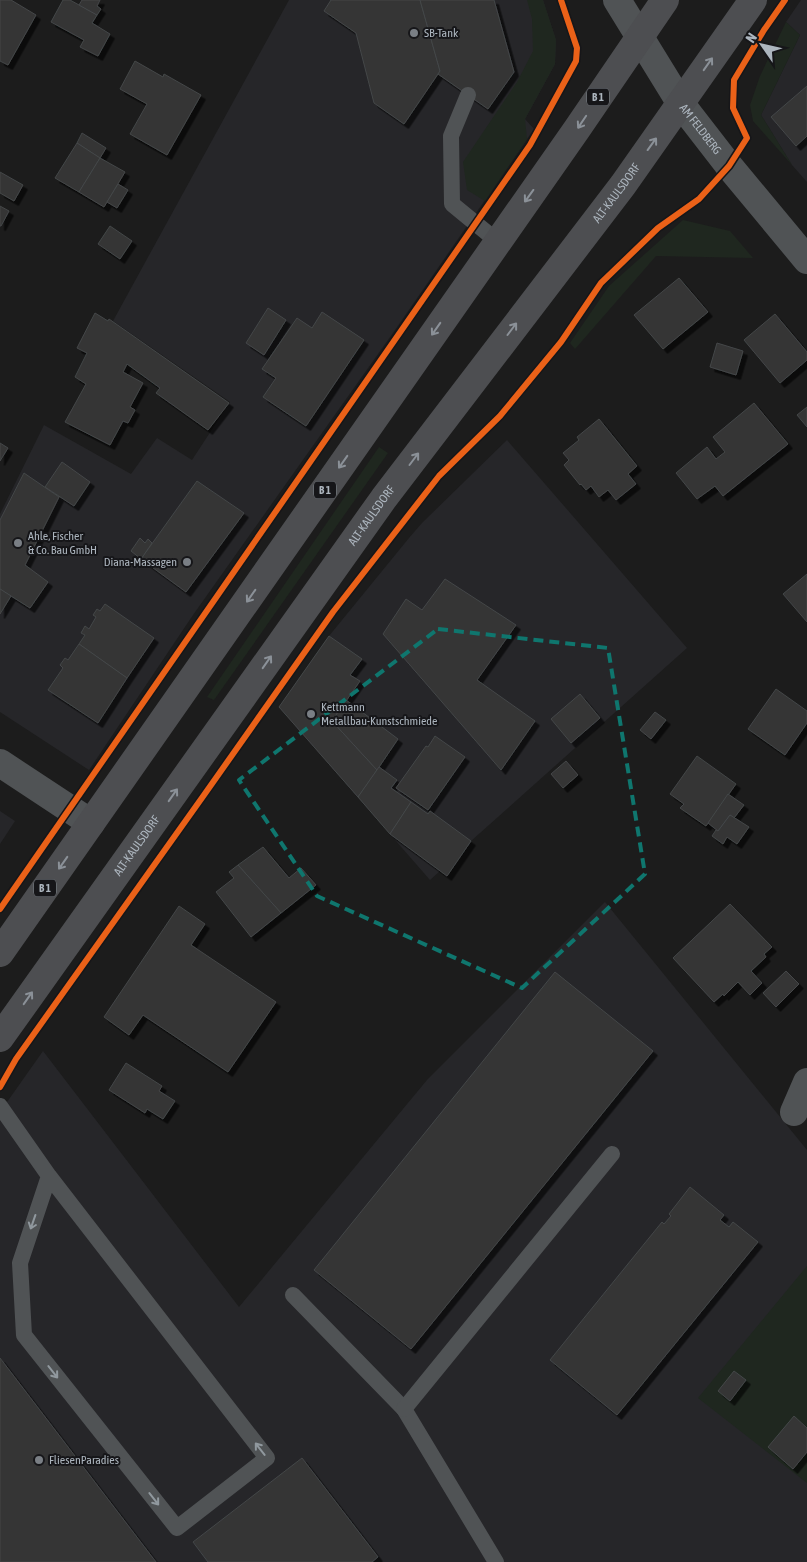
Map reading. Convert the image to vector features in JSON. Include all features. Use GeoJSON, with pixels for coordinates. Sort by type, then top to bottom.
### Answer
{"type":"FeatureCollection","features":[{"type":"Feature","properties":{"kind":"main road","name":"B 1"},"geometry":{"type":"LineString","coordinates":[[0,953],[497,241],[568,143],[666,0]]}},
{"type":"Feature","properties":{"kind":"main road","name":"ALT-KAULSDORF"},"geometry":{"type":"LineString","coordinates":[[0,1038],[384,498],[623,185],[753,0]]}},
{"type":"Feature","properties":{"kind":"street","name":"AM FELDBERG"},"geometry":{"type":"LineString","coordinates":[[617,0],[681,104],[728,166],[807,260]]}},
{"type":"Feature","properties":{"kind":"street"},"geometry":{"type":"LineString","coordinates":[[0,763],[91,823]]}},
{"type":"Feature","properties":{"kind":"street"},"geometry":{"type":"LineString","coordinates":[[794,1112],[807,1082]]}},
{"type":"Feature","properties":{"kind":"lane"},"geometry":{"type":"LineString","coordinates":[[468,95],[451,136],[452,204],[497,241]]}},
{"type":"Feature","properties":{"kind":"lane"},"geometry":{"type":"LineString","coordinates":[[0,1106],[49,1176],[268,1458],[177,1528],[24,1335],[20,1263],[49,1176]]}},
{"type":"Feature","properties":{"kind":"lane"},"geometry":{"type":"LineString","coordinates":[[404,1408],[612,1154]]}},
{"type":"Feature","properties":{"kind":"lane"},"geometry":{"type":"LineString","coordinates":[[293,1295],[404,1408],[494,1561]]}},
{"type":"Feature","properties":{"kind":"highlighted area"},"geometry":{"type":"Polygon","coordinates":[[[438,629],[608,648],[645,874],[522,988],[317,896],[239,780],[438,629]]]}},
{"type":"Feature","properties":{"kind":"shaded area"},"geometry":{"type":"Polygon","coordinates":[[[289,0],[543,0],[556,40],[555,64],[525,119],[534,129],[395,330],[193,615],[89,770],[0,712],[0,514],[44,425],[131,474],[157,438],[192,460],[230,402],[113,321],[289,0]]]}},
{"type":"Feature","properties":{"kind":"shaded area"},"geometry":{"type":"Polygon","coordinates":[[[527,0],[543,0],[556,40],[555,64],[525,119],[527,139],[485,201],[467,190],[463,162],[517,82],[533,51],[532,19],[527,0]]]}},
{"type":"Feature","properties":{"kind":"shaded area"},"geometry":{"type":"Polygon","coordinates":[[[801,0],[807,0],[807,182],[792,165],[761,115],[800,35],[786,22],[801,0]]]}},
{"type":"Feature","properties":{"kind":"shaded area"},"geometry":{"type":"Polygon","coordinates":[[[786,22],[800,35],[761,115],[792,165],[753,121],[750,105],[760,76],[786,22]]]}},
{"type":"Feature","properties":{"kind":"shaded area"},"geometry":{"type":"Polygon","coordinates":[[[683,220],[730,231],[753,258],[656,256],[575,349],[570,343],[609,286],[683,220]]]}},
{"type":"Feature","properties":{"kind":"shaded area"},"geometry":{"type":"Polygon","coordinates":[[[507,440],[687,648],[471,841],[447,876],[440,871],[430,880],[279,707],[329,636],[409,538],[507,440]]]}},
{"type":"Feature","properties":{"kind":"shaded area"},"geometry":{"type":"Polygon","coordinates":[[[379,447],[388,453],[214,700],[207,697],[379,447]]]}},
{"type":"Feature","properties":{"kind":"shaded area"},"geometry":{"type":"Polygon","coordinates":[[[0,811],[15,821],[0,844],[0,811]]]}},
{"type":"Feature","properties":{"kind":"shaded area"},"geometry":{"type":"Polygon","coordinates":[[[605,902],[807,1150],[807,1562],[0,1562],[0,1112],[43,1051],[239,1307],[427,1080],[605,902]]]}},
{"type":"Feature","properties":{"kind":"shaded area"},"geometry":{"type":"Polygon","coordinates":[[[807,1266],[807,1483],[698,1398],[807,1266]]]}},
{"type":"Feature","properties":{"kind":"building"},"geometry":{"type":"Polygon","coordinates":[[[0,0],[11,0],[36,15],[8,65],[0,61],[0,0]]]}},
{"type":"Feature","properties":{"kind":"building"},"geometry":{"type":"Polygon","coordinates":[[[63,0],[70,0],[97,15],[92,23],[110,34],[98,56],[80,47],[84,40],[51,22],[63,0]]]}},
{"type":"Feature","properties":{"kind":"building"},"geometry":{"type":"Polygon","coordinates":[[[82,0],[100,0],[97,6],[101,9],[97,15],[79,5],[82,0]]]}},
{"type":"Feature","properties":{"kind":"building"},"geometry":{"type":"Polygon","coordinates":[[[331,0],[420,0],[440,71],[404,124],[374,103],[356,33],[324,11],[331,0]]]}},
{"type":"Feature","properties":{"kind":"building"},"geometry":{"type":"Polygon","coordinates":[[[420,0],[494,0],[514,72],[488,109],[438,74],[440,71],[420,0]]]}},
{"type":"Feature","properties":{"kind":"building"},"geometry":{"type":"Polygon","coordinates":[[[135,61],[163,77],[164,74],[201,95],[167,155],[130,134],[147,104],[120,89],[135,61]]]}},
{"type":"Feature","properties":{"kind":"building"},"geometry":{"type":"Polygon","coordinates":[[[807,86],[807,136],[796,146],[771,117],[807,86]]]}},
{"type":"Feature","properties":{"kind":"building"},"geometry":{"type":"Polygon","coordinates":[[[82,133],[106,148],[100,158],[77,143],[82,133]]]}},
{"type":"Feature","properties":{"kind":"building"},"geometry":{"type":"Polygon","coordinates":[[[77,143],[100,158],[79,192],[55,178],[77,143]]]}},
{"type":"Feature","properties":{"kind":"building"},"geometry":{"type":"Polygon","coordinates":[[[100,158],[125,172],[104,207],[79,192],[100,158]]]}},
{"type":"Feature","properties":{"kind":"building"},"geometry":{"type":"Polygon","coordinates":[[[0,172],[23,185],[14,201],[0,193],[0,172]]]}},
{"type":"Feature","properties":{"kind":"building"},"geometry":{"type":"Polygon","coordinates":[[[118,184],[128,190],[117,208],[107,202],[118,184]]]}},
{"type":"Feature","properties":{"kind":"building"},"geometry":{"type":"Polygon","coordinates":[[[0,206],[9,211],[1,226],[0,226],[0,206]]]}},
{"type":"Feature","properties":{"kind":"building"},"geometry":{"type":"Polygon","coordinates":[[[110,226],[132,241],[120,259],[98,244],[110,226]]]}},
{"type":"Feature","properties":{"kind":"building"},"geometry":{"type":"Polygon","coordinates":[[[679,278],[708,312],[663,349],[634,315],[679,278]]]}},
{"type":"Feature","properties":{"kind":"building"},"geometry":{"type":"Polygon","coordinates":[[[268,308],[286,320],[264,355],[246,343],[268,308]]]}},
{"type":"Feature","properties":{"kind":"building"},"geometry":{"type":"Polygon","coordinates":[[[322,312],[364,340],[306,426],[263,397],[276,378],[262,369],[297,318],[312,328],[322,312]]]}},
{"type":"Feature","properties":{"kind":"building"},"geometry":{"type":"Polygon","coordinates":[[[95,313],[108,321],[109,319],[229,403],[208,430],[156,393],[160,388],[127,364],[123,372],[143,383],[130,407],[135,410],[128,423],[123,421],[110,445],[65,422],[86,384],[75,377],[87,353],[77,348],[95,313]]]}},
{"type":"Feature","properties":{"kind":"building"},"geometry":{"type":"Polygon","coordinates":[[[775,314],[807,352],[807,360],[780,383],[744,340],[775,314]]]}},
{"type":"Feature","properties":{"kind":"building"},"geometry":{"type":"Polygon","coordinates":[[[717,343],[743,351],[736,375],[710,367],[717,343]]]}},
{"type":"Feature","properties":{"kind":"building"},"geometry":{"type":"Polygon","coordinates":[[[754,403],[788,444],[723,496],[715,486],[697,499],[676,473],[707,447],[716,459],[725,452],[713,437],[754,403]]]}},
{"type":"Feature","properties":{"kind":"building"},"geometry":{"type":"Polygon","coordinates":[[[807,407],[807,427],[797,415],[807,407]]]}},
{"type":"Feature","properties":{"kind":"building"},"geometry":{"type":"Polygon","coordinates":[[[599,419],[637,466],[628,474],[636,484],[616,500],[608,490],[599,497],[591,486],[586,490],[564,465],[569,460],[563,453],[579,440],[577,437],[599,419]]]}},
{"type":"Feature","properties":{"kind":"building"},"geometry":{"type":"Polygon","coordinates":[[[0,443],[8,448],[0,461],[0,443]]]}},
{"type":"Feature","properties":{"kind":"building"},"geometry":{"type":"Polygon","coordinates":[[[62,462],[90,482],[74,506],[45,487],[62,462]]]}},
{"type":"Feature","properties":{"kind":"building","name":"Ahle, Fischer & Co. Bau GmbH"},"geometry":{"type":"Polygon","coordinates":[[[24,473],[59,497],[25,565],[48,582],[30,608],[0,589],[0,520],[24,473]]]}},
{"type":"Feature","properties":{"kind":"building"},"geometry":{"type":"Polygon","coordinates":[[[197,481],[244,513],[186,592],[141,559],[197,481]]]}},
{"type":"Feature","properties":{"kind":"building"},"geometry":{"type":"Polygon","coordinates":[[[140,538],[145,543],[148,539],[152,543],[141,559],[131,551],[140,538]]]}},
{"type":"Feature","properties":{"kind":"building"},"geometry":{"type":"Polygon","coordinates":[[[807,574],[807,622],[783,594],[807,574]]]}},
{"type":"Feature","properties":{"kind":"building"},"geometry":{"type":"Polygon","coordinates":[[[445,579],[516,625],[477,680],[535,721],[501,770],[383,634],[406,599],[422,610],[445,579]]]}},
{"type":"Feature","properties":{"kind":"building"},"geometry":{"type":"Polygon","coordinates":[[[0,589],[11,596],[0,614],[0,589]]]}},
{"type":"Feature","properties":{"kind":"building"},"geometry":{"type":"Polygon","coordinates":[[[105,604],[154,638],[127,678],[79,644],[85,635],[81,633],[85,626],[89,629],[96,617],[93,615],[97,609],[100,611],[105,604]]]}},
{"type":"Feature","properties":{"kind":"building","name":"Kettmann Metallbau-Kunstschmiede"},"geometry":{"type":"Polygon","coordinates":[[[329,636],[362,659],[350,675],[360,681],[332,721],[377,770],[358,797],[279,707],[329,636]]]}},
{"type":"Feature","properties":{"kind":"building"},"geometry":{"type":"Polygon","coordinates":[[[79,644],[127,678],[98,723],[48,690],[63,668],[60,665],[65,658],[68,660],[79,644]]]}},
{"type":"Feature","properties":{"kind":"building"},"geometry":{"type":"Polygon","coordinates":[[[776,689],[807,711],[807,723],[785,755],[748,729],[776,689]]]}},
{"type":"Feature","properties":{"kind":"building"},"geometry":{"type":"Polygon","coordinates":[[[580,694],[600,718],[571,743],[551,719],[580,694]]]}},
{"type":"Feature","properties":{"kind":"building"},"geometry":{"type":"Polygon","coordinates":[[[346,700],[398,739],[377,770],[332,721],[346,700]]]}},
{"type":"Feature","properties":{"kind":"building"},"geometry":{"type":"Polygon","coordinates":[[[655,712],[666,720],[651,739],[640,730],[655,712]]]}},
{"type":"Feature","properties":{"kind":"building"},"geometry":{"type":"Polygon","coordinates":[[[435,736],[465,757],[428,810],[396,788],[435,736]]]}},
{"type":"Feature","properties":{"kind":"building"},"geometry":{"type":"Polygon","coordinates":[[[697,756],[736,784],[706,826],[680,808],[684,804],[670,794],[697,756]]]}},
{"type":"Feature","properties":{"kind":"building"},"geometry":{"type":"Polygon","coordinates":[[[566,761],[578,775],[563,788],[551,774],[566,761]]]}},
{"type":"Feature","properties":{"kind":"building"},"geometry":{"type":"Polygon","coordinates":[[[379,767],[397,780],[391,788],[411,802],[390,834],[358,797],[379,767]]]}},
{"type":"Feature","properties":{"kind":"building"},"geometry":{"type":"Polygon","coordinates":[[[728,794],[744,805],[734,818],[730,815],[718,831],[708,823],[728,794]]]}},
{"type":"Feature","properties":{"kind":"building"},"geometry":{"type":"Polygon","coordinates":[[[411,802],[428,814],[430,811],[471,841],[447,876],[390,834],[411,802]]]}},
{"type":"Feature","properties":{"kind":"building"},"geometry":{"type":"Polygon","coordinates":[[[730,815],[749,827],[737,844],[727,837],[723,844],[712,836],[730,815]]]}},
{"type":"Feature","properties":{"kind":"building"},"geometry":{"type":"Polygon","coordinates":[[[263,847],[289,878],[301,868],[316,885],[281,913],[238,865],[263,847]]]}},
{"type":"Feature","properties":{"kind":"building"},"geometry":{"type":"Polygon","coordinates":[[[238,865],[281,913],[251,937],[216,892],[234,878],[229,872],[238,865]]]}},
{"type":"Feature","properties":{"kind":"building"},"geometry":{"type":"Polygon","coordinates":[[[730,904],[772,947],[764,954],[766,957],[751,971],[762,983],[750,995],[738,982],[724,996],[723,994],[714,1002],[673,958],[730,904]]]}},
{"type":"Feature","properties":{"kind":"building"},"geometry":{"type":"Polygon","coordinates":[[[179,906],[205,924],[191,945],[276,1002],[228,1072],[143,1015],[129,1035],[104,1017],[179,906]]]}},
{"type":"Feature","properties":{"kind":"building"},"geometry":{"type":"Polygon","coordinates":[[[786,971],[799,984],[776,1007],[763,993],[786,971]]]}},
{"type":"Feature","properties":{"kind":"building"},"geometry":{"type":"Polygon","coordinates":[[[555,972],[653,1051],[411,1349],[314,1270],[555,972]]]}},
{"type":"Feature","properties":{"kind":"building"},"geometry":{"type":"Polygon","coordinates":[[[126,1063],[162,1086],[159,1091],[175,1101],[163,1119],[147,1109],[145,1113],[109,1090],[126,1063]]]}},
{"type":"Feature","properties":{"kind":"building"},"geometry":{"type":"Polygon","coordinates":[[[690,1187],[724,1215],[720,1220],[729,1227],[733,1222],[758,1242],[617,1415],[550,1360],[662,1222],[664,1224],[671,1216],[669,1214],[690,1187]]]}},
{"type":"Feature","properties":{"kind":"building","name":"FliesenParadies"},"geometry":{"type":"Polygon","coordinates":[[[0,1358],[156,1562],[0,1562],[0,1358]]]}},
{"type":"Feature","properties":{"kind":"building"},"geometry":{"type":"Polygon","coordinates":[[[734,1371],[746,1380],[730,1401],[718,1391],[734,1371]]]}},
{"type":"Feature","properties":{"kind":"building"},"geometry":{"type":"Polygon","coordinates":[[[794,1416],[807,1428],[807,1452],[793,1469],[768,1447],[794,1416]]]}},
{"type":"Feature","properties":{"kind":"building"},"geometry":{"type":"Polygon","coordinates":[[[302,1458],[378,1557],[372,1562],[208,1562],[193,1542],[302,1458]]]}},
{"type":"Feature","properties":{"kind":"cycle path"},"geometry":{"type":"LineString","coordinates":[[0,909],[530,145],[576,61],[577,48],[561,0]]}},
{"type":"Feature","properties":{"kind":"cycle path"},"geometry":{"type":"LineString","coordinates":[[0,1087],[16,1059],[333,612],[439,476],[500,416],[561,342],[601,283],[658,228],[699,199],[729,166],[747,138],[733,108],[734,80],[764,30],[785,0]]}},
{"type":"Feature","properties":{"kind":"place","name":"SB-Tank"},"geometry":{"type":"Point","coordinates":[414,33]}},
{"type":"Feature","properties":{"kind":"place","name":"Ahle, Fischer & Co. Bau GmbH"},"geometry":{"type":"Point","coordinates":[18,543]}},
{"type":"Feature","properties":{"kind":"place","name":"Diana-Massagen"},"geometry":{"type":"Point","coordinates":[187,562]}},
{"type":"Feature","properties":{"kind":"place","name":"Kettmann Metallbau-Kunstschmiede"},"geometry":{"type":"Point","coordinates":[311,714]}},
{"type":"Feature","properties":{"kind":"place","name":"FliesenParadies"},"geometry":{"type":"Point","coordinates":[39,1460]}}]}
